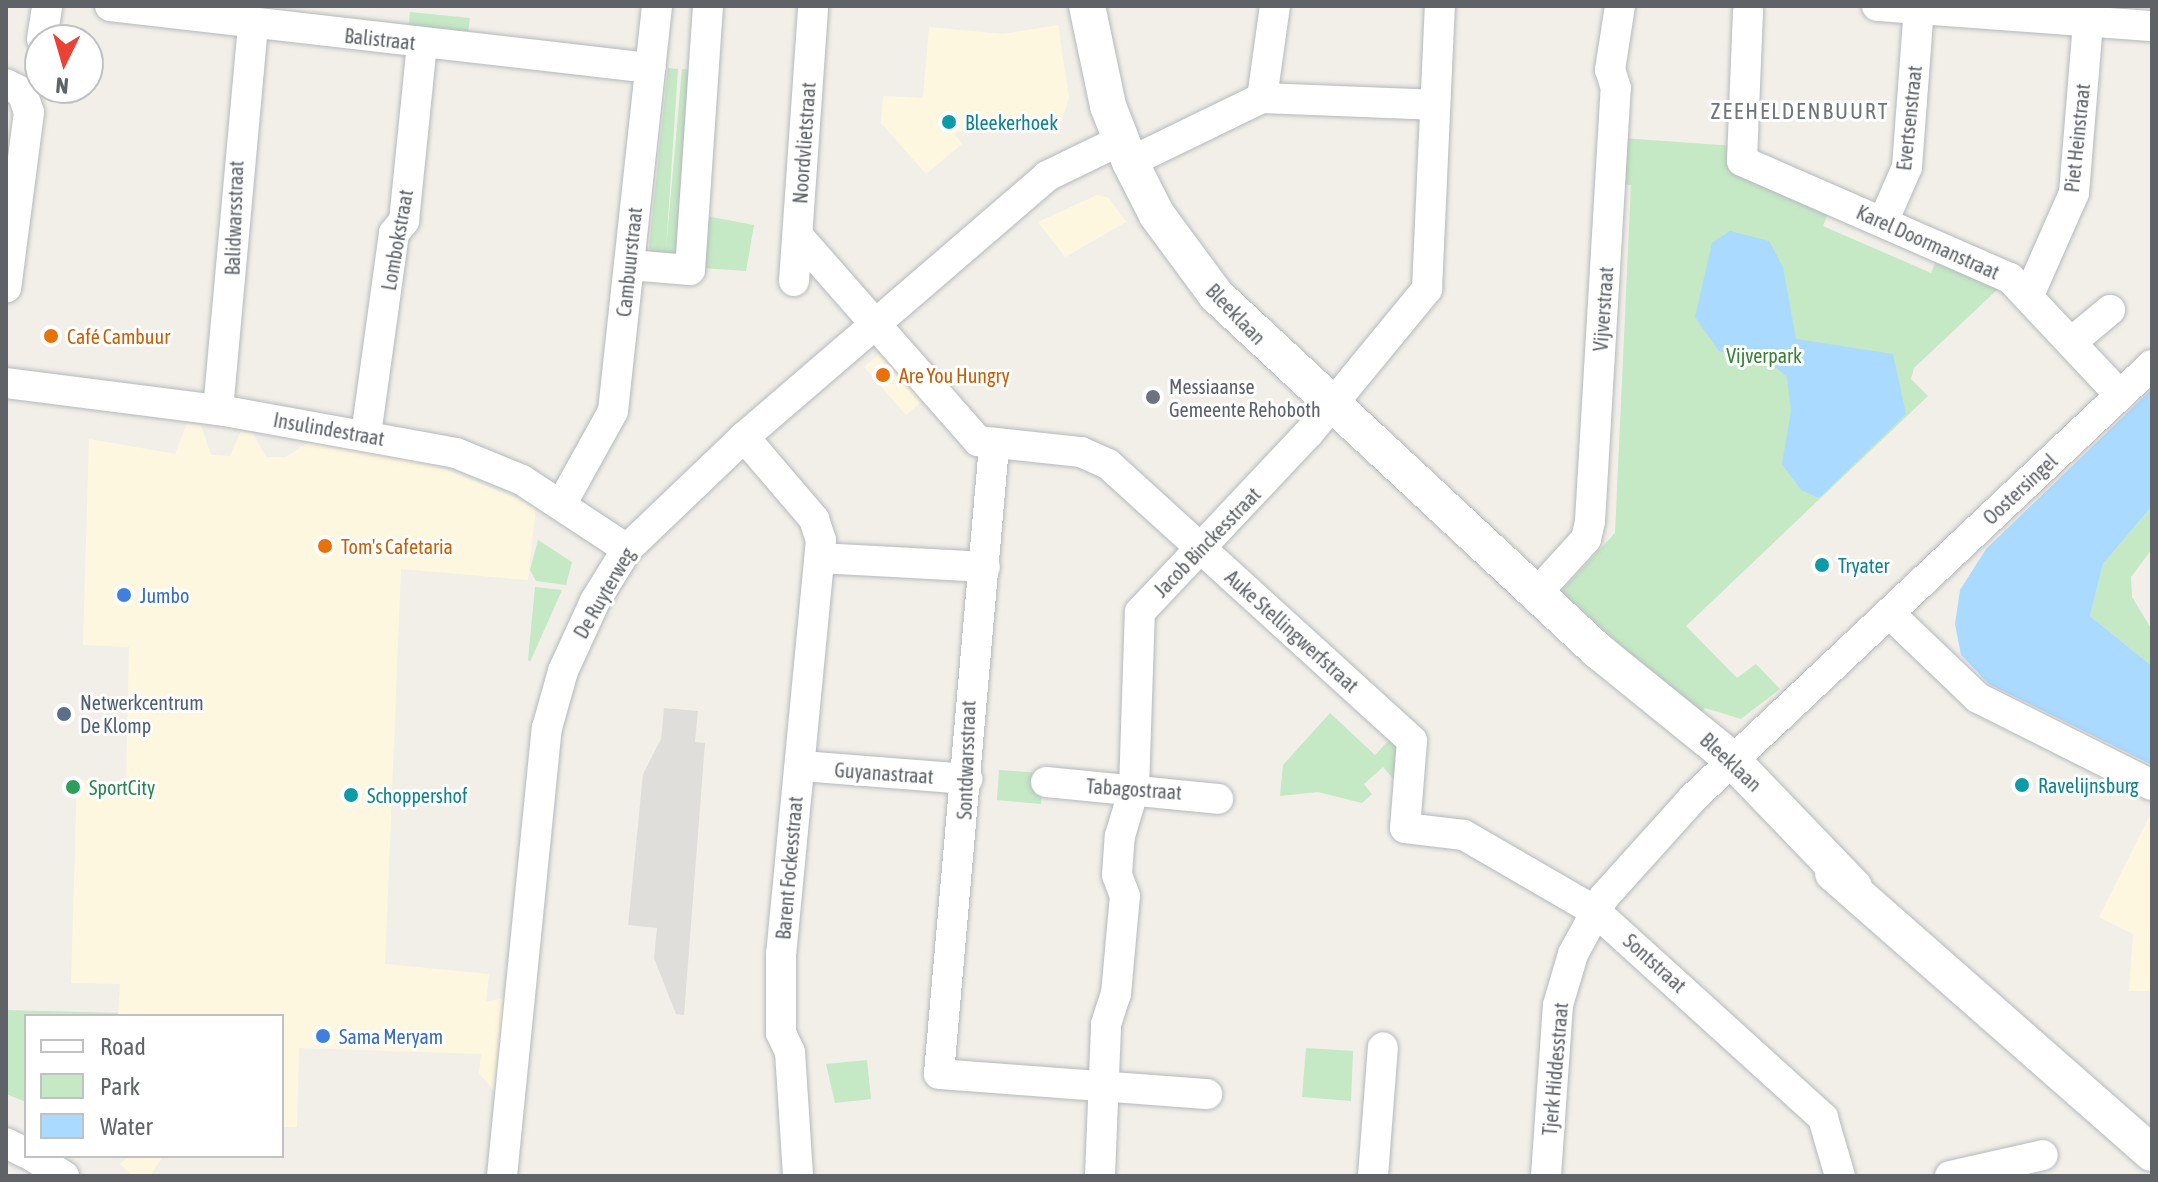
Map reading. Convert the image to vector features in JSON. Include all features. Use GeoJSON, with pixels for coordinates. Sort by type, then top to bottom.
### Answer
{"type":"FeatureCollection","features":[{"type":"Feature","properties":{"kind":"street","name":"Balistraat"},"geometry":{"type":"LineString","coordinates":[[110,6],[253,25],[650,68]]}},
{"type":"Feature","properties":{"kind":"street","name":"Cambuurstraat"},"geometry":{"type":"LineString","coordinates":[[561,505],[613,411],[657,6]]}},
{"type":"Feature","properties":{"kind":"street"},"geometry":{"type":"LineString","coordinates":[[629,265],[690,270],[708,6]]}},
{"type":"Feature","properties":{"kind":"street","name":"Noordvlietstraat"},"geometry":{"type":"LineString","coordinates":[[794,281],[813,6]]}},
{"type":"Feature","properties":{"kind":"street","name":"Bleeklaan"},"geometry":{"type":"LineString","coordinates":[[1087,6],[1125,151],[1200,276],[1330,405],[1535,595],[2020,1039],[2138,1138],[2152,1175]]}},
{"type":"Feature","properties":{"kind":"street"},"geometry":{"type":"LineString","coordinates":[[1275,6],[1262,98],[1433,105]]}},
{"type":"Feature","properties":{"kind":"street","name":"Jacob Binckesstraat"},"geometry":{"type":"LineString","coordinates":[[1100,1176],[1101,1086],[1125,896],[1117,875],[1120,836],[1134,789],[1140,612],[1330,405],[1427,289],[1433,105],[1440,6]]}},
{"type":"Feature","properties":{"kind":"street","name":"Vijverstraat"},"geometry":{"type":"LineString","coordinates":[[1535,595],[1586,539],[1590,521],[1615,104],[1610,70],[1620,6]]}},
{"type":"Feature","properties":{"kind":"street"},"geometry":{"type":"LineString","coordinates":[[1877,6],[2152,26]]}},
{"type":"Feature","properties":{"kind":"street","name":"Karel Doormanstraat"},"geometry":{"type":"LineString","coordinates":[[1748,8],[1742,161],[2010,278],[2074,340],[2120,395]]}},
{"type":"Feature","properties":{"kind":"street","name":"Evertsenstraat"},"geometry":{"type":"LineString","coordinates":[[1883,222],[1907,167],[1919,9]]}},
{"type":"Feature","properties":{"kind":"street","name":"Piet Heinstraat"},"geometry":{"type":"LineString","coordinates":[[2029,295],[2074,193],[2088,21]]}},
{"type":"Feature","properties":{"kind":"street","name":"Balidwarsstraat"},"geometry":{"type":"LineString","coordinates":[[218,410],[253,25]]}},
{"type":"Feature","properties":{"kind":"street","name":"Lombokstraat"},"geometry":{"type":"LineString","coordinates":[[366,435],[394,233],[404,221],[422,44]]}},
{"type":"Feature","properties":{"kind":"street"},"geometry":{"type":"LineString","coordinates":[[6,288],[29,112],[14,88]]}},
{"type":"Feature","properties":{"kind":"street","name":"De Ruyterweg"},"geometry":{"type":"LineString","coordinates":[[502,1176],[547,728],[577,636],[627,549],[744,437],[1047,176],[1125,151],[1262,98]]}},
{"type":"Feature","properties":{"kind":"street"},"geometry":{"type":"LineString","coordinates":[[798,236],[978,441],[994,446]]}},
{"type":"Feature","properties":{"kind":"street"},"geometry":{"type":"LineString","coordinates":[[2074,340],[2110,310]]}},
{"type":"Feature","properties":{"kind":"street","name":"Oostersingel"},"geometry":{"type":"LineString","coordinates":[[1726,769],[2152,365]]}},
{"type":"Feature","properties":{"kind":"street","name":"Insulindestraat"},"geometry":{"type":"LineString","coordinates":[[6,383],[218,410],[366,435],[474,458],[561,505],[627,549]]}},
{"type":"Feature","properties":{"kind":"street","name":"Barent Fockesstraat"},"geometry":{"type":"LineString","coordinates":[[744,437],[814,519],[820,558],[779,1010],[798,1114],[798,1176]]}},
{"type":"Feature","properties":{"kind":"street","name":"Auke Stellingwerfstraat"},"geometry":{"type":"LineString","coordinates":[[994,446],[1095,456],[1200,547],[1412,741],[1405,828]]}},
{"type":"Feature","properties":{"kind":"street","name":"Sontdwarsstraat"},"geometry":{"type":"LineString","coordinates":[[994,446],[985,567],[973,637],[967,779],[939,1074],[1101,1086]]}},
{"type":"Feature","properties":{"kind":"street"},"geometry":{"type":"LineString","coordinates":[[820,558],[985,567]]}},
{"type":"Feature","properties":{"kind":"street"},"geometry":{"type":"LineString","coordinates":[[1889,613],[1978,698],[2152,785]]}},
{"type":"Feature","properties":{"kind":"street","name":"Guyanastraat"},"geometry":{"type":"LineString","coordinates":[[801,766],[967,779]]}},
{"type":"Feature","properties":{"kind":"street","name":"Tjerk Hiddesstraat"},"geometry":{"type":"LineString","coordinates":[[1546,1176],[1558,1005],[1595,911],[1726,769]]}},
{"type":"Feature","properties":{"kind":"street","name":"Tabagostraat"},"geometry":{"type":"LineString","coordinates":[[1046,782],[1218,799]]}},
{"type":"Feature","properties":{"kind":"street","name":"Sontstraat"},"geometry":{"type":"LineString","coordinates":[[1405,828],[1464,835],[1595,911],[1823,1118],[1840,1176]]}},
{"type":"Feature","properties":{"kind":"street"},"geometry":{"type":"LineString","coordinates":[[1373,1176],[1383,1047]]}},
{"type":"Feature","properties":{"kind":"street"},"geometry":{"type":"LineString","coordinates":[[1101,1086],[1207,1094]]}},
{"type":"Feature","properties":{"kind":"street"},"geometry":{"type":"LineString","coordinates":[[6,1143],[24,1152]]}},
{"type":"Feature","properties":{"kind":"street"},"geometry":{"type":"LineString","coordinates":[[1950,1176],[2043,1155]]}},
{"type":"Feature","properties":{"kind":"street"},"geometry":{"type":"LineString","coordinates":[[35,1158],[64,1176]]}},
{"type":"Feature","properties":{"kind":"shaded area"},"geometry":{"type":"Polygon","coordinates":[[[1058,25],[1069,98],[1057,135],[1025,121],[954,133],[962,144],[926,174],[881,123],[883,96],[923,98],[929,27],[1003,34],[1058,25]]]}},
{"type":"Feature","properties":{"kind":"shaded area"},"geometry":{"type":"Polygon","coordinates":[[[1097,195],[1109,198],[1126,222],[1065,257],[1038,222],[1097,195]]]}},
{"type":"Feature","properties":{"kind":"shaded area"},"geometry":{"type":"Polygon","coordinates":[[[886,348],[928,396],[906,415],[864,367],[886,348]]]}},
{"type":"Feature","properties":{"kind":"shaded area"},"geometry":{"type":"Polygon","coordinates":[[[187,423],[201,425],[211,455],[230,456],[241,431],[252,432],[266,457],[286,457],[309,442],[429,463],[536,506],[528,580],[401,569],[385,964],[489,974],[486,1002],[503,998],[504,1025],[494,1091],[479,1073],[481,1054],[299,1048],[297,1127],[284,1127],[284,1014],[118,1014],[120,984],[71,983],[77,780],[126,782],[129,647],[83,645],[89,439],[175,454],[187,423]]]}},
{"type":"Feature","properties":{"kind":"shaded area"},"geometry":{"type":"Polygon","coordinates":[[[664,708],[698,711],[695,742],[705,743],[684,1015],[676,1014],[654,958],[657,928],[628,925],[643,774],[661,739],[664,708]]]}},
{"type":"Feature","properties":{"kind":"shaded area"},"geometry":{"type":"Polygon","coordinates":[[[2152,811],[2152,991],[2129,991],[2133,934],[2099,917],[2152,811]]]}},
{"type":"Feature","properties":{"kind":"shaded area"},"geometry":{"type":"Polygon","coordinates":[[[127,1158],[162,1158],[150,1176],[132,1176],[120,1164],[127,1158]]]}},
{"type":"Feature","properties":{"kind":"green space"},"geometry":{"type":"Polygon","coordinates":[[[410,12],[470,18],[467,40],[408,33],[410,12]]]}},
{"type":"Feature","properties":{"kind":"green space"},"geometry":{"type":"Polygon","coordinates":[[[668,68],[678,69],[666,249],[682,69],[693,70],[679,256],[652,254],[649,247],[668,68]]]}},
{"type":"Feature","properties":{"kind":"green space","name":"Vijverpark"},"geometry":{"type":"Polygon","coordinates":[[[1622,138],[1734,146],[1830,209],[1823,226],[1931,273],[1938,256],[1999,288],[1914,368],[1911,379],[1928,396],[1686,626],[1737,678],[1756,664],[1780,689],[1741,719],[1705,708],[1698,716],[1561,591],[1615,533],[1631,185],[1621,184],[1622,138]]]}},
{"type":"Feature","properties":{"kind":"green space"},"geometry":{"type":"Polygon","coordinates":[[[701,215],[754,225],[746,271],[702,268],[701,215]]]}},
{"type":"Feature","properties":{"kind":"green space"},"geometry":{"type":"Polygon","coordinates":[[[2152,506],[2152,549],[2131,577],[2132,597],[2152,630],[2152,666],[2090,616],[2103,564],[2152,506]]]}},
{"type":"Feature","properties":{"kind":"green space"},"geometry":{"type":"Polygon","coordinates":[[[538,540],[572,562],[566,585],[536,581],[530,570],[538,540]]]}},
{"type":"Feature","properties":{"kind":"green space"},"geometry":{"type":"Polygon","coordinates":[[[535,587],[562,590],[530,662],[528,660],[535,587]]]}},
{"type":"Feature","properties":{"kind":"green space"},"geometry":{"type":"Polygon","coordinates":[[[1330,713],[1375,755],[1390,739],[1399,750],[1398,784],[1383,767],[1364,784],[1372,794],[1362,803],[1318,792],[1280,796],[1283,765],[1330,713]]]}},
{"type":"Feature","properties":{"kind":"green space"},"geometry":{"type":"Polygon","coordinates":[[[999,770],[1043,773],[1041,804],[997,800],[999,770]]]}},
{"type":"Feature","properties":{"kind":"green space"},"geometry":{"type":"Polygon","coordinates":[[[6,1010],[118,1013],[24,1014],[24,1101],[6,1094],[6,1010]]]}},
{"type":"Feature","properties":{"kind":"green space"},"geometry":{"type":"Polygon","coordinates":[[[1306,1048],[1353,1051],[1351,1101],[1302,1097],[1306,1048]]]}},
{"type":"Feature","properties":{"kind":"green space"},"geometry":{"type":"Polygon","coordinates":[[[867,1060],[871,1099],[835,1103],[826,1064],[867,1060]]]}},
{"type":"Feature","properties":{"kind":"water"},"geometry":{"type":"Polygon","coordinates":[[[1730,231],[1769,241],[1783,267],[1796,339],[1893,354],[1906,414],[1819,498],[1801,490],[1782,464],[1791,411],[1787,377],[1774,366],[1719,351],[1695,317],[1712,243],[1730,231]]]}},
{"type":"Feature","properties":{"kind":"water"},"geometry":{"type":"Polygon","coordinates":[[[2152,389],[2152,506],[2103,564],[2090,616],[2152,666],[2152,765],[1989,684],[1961,655],[1955,624],[1960,590],[1986,549],[2152,389]]]}},
{"type":"Feature","properties":{"kind":"place","name":"Bleekerhoek"},"geometry":{"type":"Point","coordinates":[949,122]}},
{"type":"Feature","properties":{"kind":"place","name":"Café Cambuur"},"geometry":{"type":"Point","coordinates":[51,336]}},
{"type":"Feature","properties":{"kind":"place","name":"Are You Hungry"},"geometry":{"type":"Point","coordinates":[883,375]}},
{"type":"Feature","properties":{"kind":"place","name":"Messiaanse Gemeente Rehoboth"},"geometry":{"type":"Point","coordinates":[1153,397]}},
{"type":"Feature","properties":{"kind":"place","name":"Tom's Cafetaria"},"geometry":{"type":"Point","coordinates":[325,546]}},
{"type":"Feature","properties":{"kind":"place","name":"Tryater"},"geometry":{"type":"Point","coordinates":[1822,565]}},
{"type":"Feature","properties":{"kind":"place","name":"Jumbo"},"geometry":{"type":"Point","coordinates":[124,595]}},
{"type":"Feature","properties":{"kind":"place","name":"Netwerkcentrum De Klomp"},"geometry":{"type":"Point","coordinates":[64,714]}},
{"type":"Feature","properties":{"kind":"place","name":"Ravelijnsburg"},"geometry":{"type":"Point","coordinates":[2022,785]}},
{"type":"Feature","properties":{"kind":"place","name":"SportCity"},"geometry":{"type":"Point","coordinates":[73,787]}},
{"type":"Feature","properties":{"kind":"place","name":"Schoppershof"},"geometry":{"type":"Point","coordinates":[351,795]}},
{"type":"Feature","properties":{"kind":"place","name":"Sama Meryam"},"geometry":{"type":"Point","coordinates":[323,1036]}},
{"type":"Feature","properties":{"kind":"district","name":"ZEEHELDENBUURT"},"geometry":{"type":"Point","coordinates":[1800,112]}}]}
